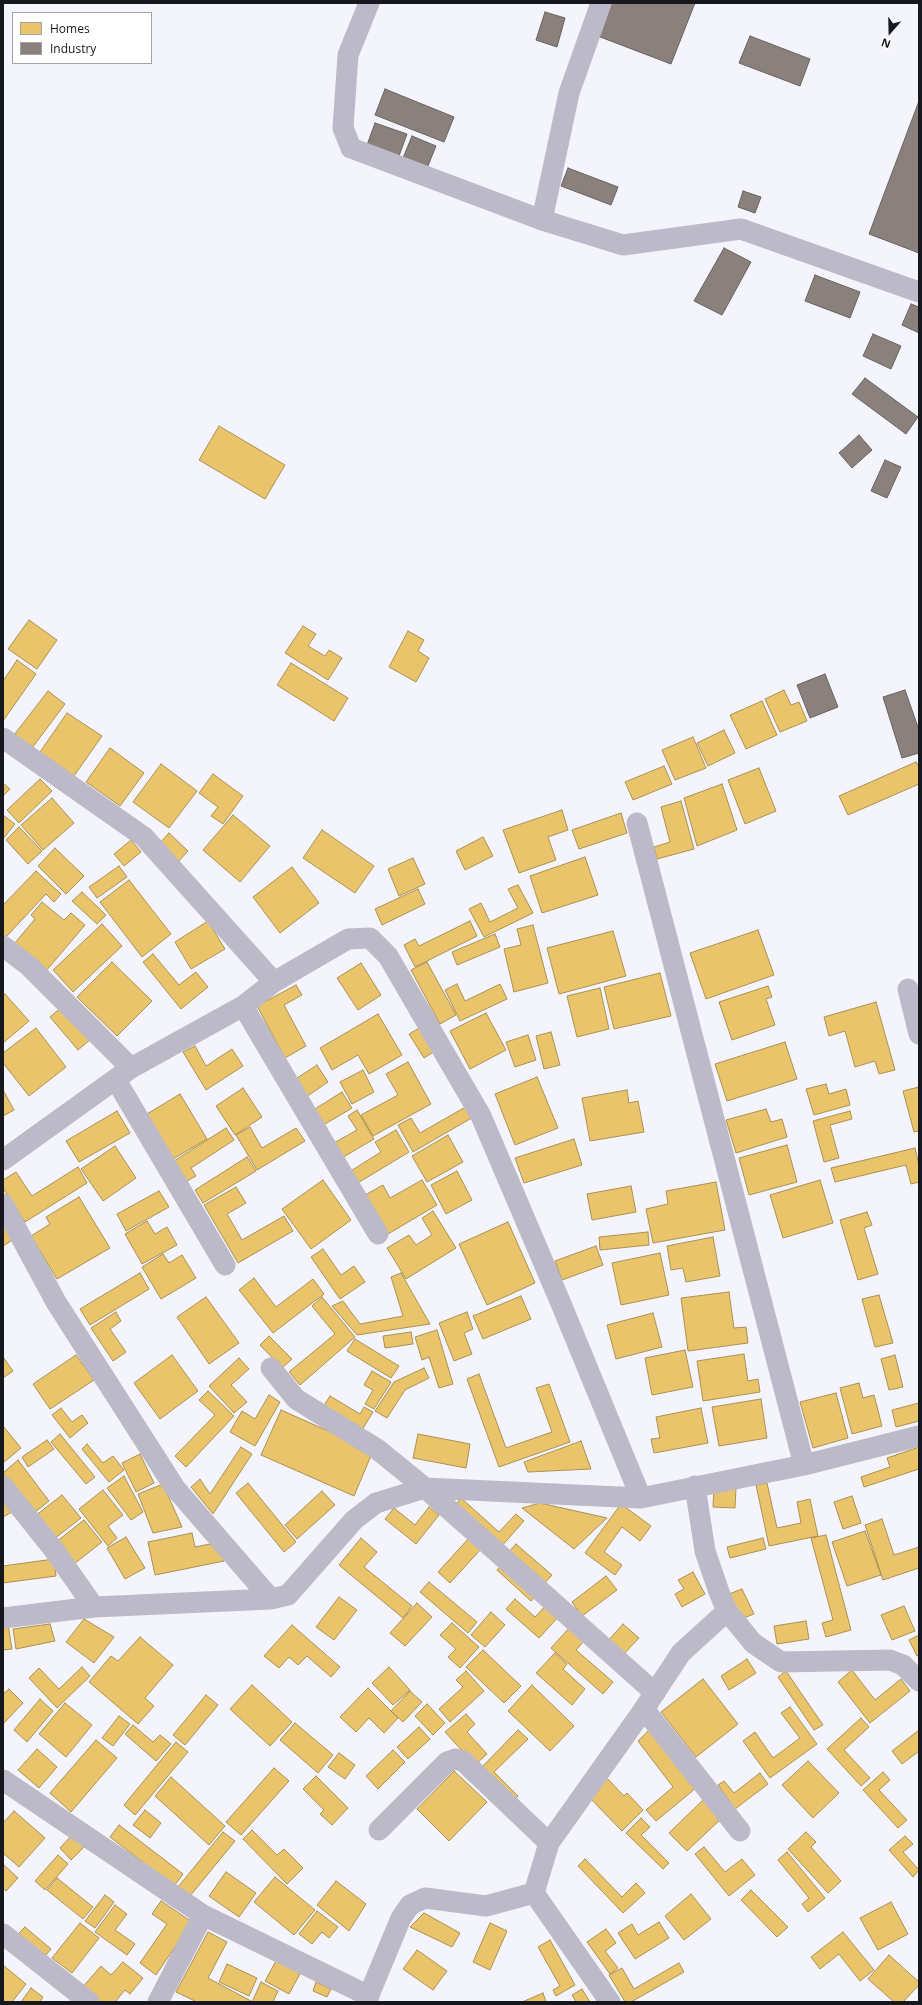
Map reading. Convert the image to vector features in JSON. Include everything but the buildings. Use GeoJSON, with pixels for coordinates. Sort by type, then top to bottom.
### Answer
{"type":"FeatureCollection","features":[{"type":"Feature","properties":{"kind":"street"},"geometry":{"type":"LineString","coordinates":[[369,3],[348,55],[343,128],[351,148],[542,220],[623,245],[740,229],[919,292]]}},
{"type":"Feature","properties":{"kind":"street"},"geometry":{"type":"LineString","coordinates":[[542,220],[569,93],[601,3]]}},
{"type":"Feature","properties":{"kind":"street"},"geometry":{"type":"LineString","coordinates":[[3,738],[144,837],[274,982]]}},
{"type":"Feature","properties":{"kind":"street"},"geometry":{"type":"LineString","coordinates":[[637,823],[804,1465]]}},
{"type":"Feature","properties":{"kind":"street"},"geometry":{"type":"LineString","coordinates":[[3,1160],[124,1074],[243,1006],[274,982],[348,939],[370,938],[388,956],[481,1116],[562,1306],[640,1498]]}},
{"type":"Feature","properties":{"kind":"street"},"geometry":{"type":"LineString","coordinates":[[3,946],[29,966],[124,1074],[225,1265]]}},
{"type":"Feature","properties":{"kind":"street"},"geometry":{"type":"LineString","coordinates":[[908,989],[919,1034]]}},
{"type":"Feature","properties":{"kind":"street"},"geometry":{"type":"LineString","coordinates":[[243,1006],[378,1234]]}},
{"type":"Feature","properties":{"kind":"street"},"geometry":{"type":"LineString","coordinates":[[3,1204],[56,1302],[175,1488],[270,1599]]}},
{"type":"Feature","properties":{"kind":"street"},"geometry":{"type":"LineString","coordinates":[[271,1368],[296,1399],[377,1448],[424,1488],[650,1701],[740,1831]]}},
{"type":"Feature","properties":{"kind":"street"},"geometry":{"type":"LineString","coordinates":[[3,1618],[94,1607],[270,1599],[288,1595],[354,1520],[376,1503],[424,1488],[640,1498],[804,1465],[919,1436]]}},
{"type":"Feature","properties":{"kind":"street"},"geometry":{"type":"LineString","coordinates":[[3,1486],[54,1550],[94,1607]]}},
{"type":"Feature","properties":{"kind":"street"},"geometry":{"type":"LineString","coordinates":[[695,1486],[705,1551],[727,1610],[753,1643],[781,1662],[890,1660],[903,1665],[919,1681]]}},
{"type":"Feature","properties":{"kind":"street"},"geometry":{"type":"LineString","coordinates":[[534,1893],[549,1843],[650,1701],[681,1653],[727,1610]]}},
{"type":"Feature","properties":{"kind":"street"},"geometry":{"type":"LineString","coordinates":[[379,1830],[447,1762],[455,1759],[463,1761],[549,1843]]}},
{"type":"Feature","properties":{"kind":"street"},"geometry":{"type":"LineString","coordinates":[[3,1780],[203,1915],[367,1999],[401,1918],[410,1905],[425,1898],[486,1906],[534,1893]]}},
{"type":"Feature","properties":{"kind":"street"},"geometry":{"type":"LineString","coordinates":[[534,1893],[610,2002]]}},
{"type":"Feature","properties":{"kind":"street"},"geometry":{"type":"LineString","coordinates":[[158,2002],[203,1915]]}},
{"type":"Feature","properties":{"kind":"street"},"geometry":{"type":"LineString","coordinates":[[3,1934],[89,2002]]}}]}
